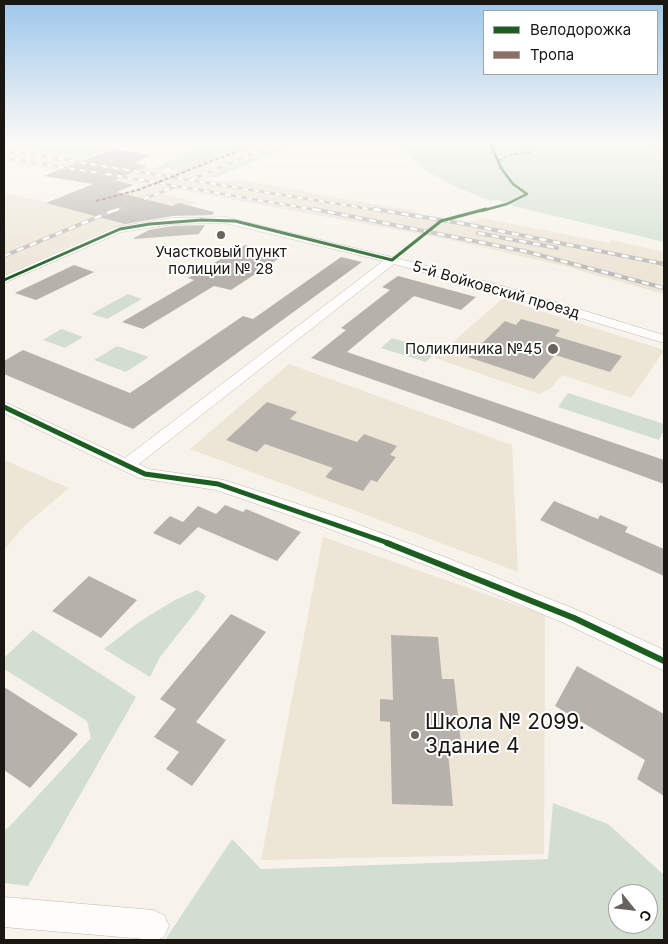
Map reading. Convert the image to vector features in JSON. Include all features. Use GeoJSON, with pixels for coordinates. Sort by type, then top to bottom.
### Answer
{"type":"FeatureCollection","features":[{"type":"Feature","properties":{"kind":"street","name":"5-й Войковский проезд"},"geometry":{"type":"LineString","coordinates":[[4,280],[120,229],[172,221],[225,220],[392,260],[495,288],[664,339]]}},
{"type":"Feature","properties":{"kind":"street"},"geometry":{"type":"LineString","coordinates":[[128,464],[392,260]]}},
{"type":"Feature","properties":{"kind":"street"},"geometry":{"type":"LineString","coordinates":[[4,407],[128,464],[145,474],[218,484],[334,523],[443,564],[574,618],[664,661]]}},
{"type":"Feature","properties":{"kind":"street"},"geometry":{"type":"LineString","coordinates":[[4,912],[153,926]]}},
{"type":"Feature","properties":{"kind":"shaded area"},"geometry":{"type":"Polygon","coordinates":[[[136,187],[282,187],[311,192],[312,194],[412,210],[419,214],[469,222],[483,218],[609,243],[612,240],[664,252],[664,294],[564,266],[446,239],[175,189],[164,194],[197,202],[175,212],[105,230],[4,275],[4,193],[65,206],[113,197],[136,187]]]}},
{"type":"Feature","properties":{"kind":"shaded area","name":"Поликлиника №45"},"geometry":{"type":"Polygon","coordinates":[[[502,299],[664,351],[631,398],[562,375],[551,388],[539,394],[435,358],[502,299]]]}},
{"type":"Feature","properties":{"kind":"shaded area"},"geometry":{"type":"Polygon","coordinates":[[[289,364],[512,445],[518,572],[190,449],[289,364]]]}},
{"type":"Feature","properties":{"kind":"shaded area"},"geometry":{"type":"Polygon","coordinates":[[[4,460],[69,488],[24,526],[4,550],[4,460]]]}},
{"type":"Feature","properties":{"kind":"shaded area","name":"Школа № 2099. Здание 4"},"geometry":{"type":"Polygon","coordinates":[[[323,537],[545,615],[544,854],[261,860],[323,537]]]}},
{"type":"Feature","properties":{"kind":"green space"},"geometry":{"type":"Polygon","coordinates":[[[456,187],[664,187],[664,242],[517,207],[497,200],[491,201],[456,187]]]}},
{"type":"Feature","properties":{"kind":"green space"},"geometry":{"type":"Polygon","coordinates":[[[128,294],[142,299],[107,319],[91,314],[128,294]]]}},
{"type":"Feature","properties":{"kind":"green space"},"geometry":{"type":"Polygon","coordinates":[[[61,329],[83,337],[65,348],[43,340],[61,329]]]}},
{"type":"Feature","properties":{"kind":"green space"},"geometry":{"type":"Polygon","coordinates":[[[392,338],[437,352],[426,362],[381,348],[392,338]]]}},
{"type":"Feature","properties":{"kind":"green space"},"geometry":{"type":"Polygon","coordinates":[[[117,346],[149,357],[126,372],[94,360],[117,346]]]}},
{"type":"Feature","properties":{"kind":"green space"},"geometry":{"type":"Polygon","coordinates":[[[568,393],[664,424],[664,430],[659,440],[558,407],[568,393]]]}},
{"type":"Feature","properties":{"kind":"green space"},"geometry":{"type":"Polygon","coordinates":[[[197,590],[206,596],[160,657],[150,677],[104,649],[139,622],[175,600],[197,590]]]}},
{"type":"Feature","properties":{"kind":"green space"},"geometry":{"type":"Polygon","coordinates":[[[33,630],[136,697],[28,886],[4,883],[4,830],[8,828],[91,738],[87,721],[4,669],[4,658],[33,630]]]}},
{"type":"Feature","properties":{"kind":"green space"},"geometry":{"type":"Polygon","coordinates":[[[553,803],[608,824],[664,875],[664,940],[165,940],[232,839],[261,869],[548,859],[553,803]]]}},
{"type":"Feature","properties":{"kind":"building"},"geometry":{"type":"Polygon","coordinates":[[[85,187],[129,187],[117,192],[172,206],[179,203],[214,212],[212,215],[173,216],[125,224],[46,203],[85,187]]]}},
{"type":"Feature","properties":{"kind":"building"},"geometry":{"type":"Polygon","coordinates":[[[205,225],[199,234],[134,239],[148,230],[173,226],[205,225]]]}},
{"type":"Feature","properties":{"kind":"building"},"geometry":{"type":"Polygon","coordinates":[[[245,245],[284,255],[231,290],[214,286],[143,329],[122,322],[194,280],[188,278],[245,245]]]}},
{"type":"Feature","properties":{"kind":"building"},"geometry":{"type":"Polygon","coordinates":[[[341,257],[362,262],[133,429],[4,374],[4,361],[23,350],[130,393],[243,316],[253,319],[341,257]]]}},
{"type":"Feature","properties":{"kind":"building"},"geometry":{"type":"Polygon","coordinates":[[[74,265],[94,272],[36,300],[15,293],[74,265]]]}},
{"type":"Feature","properties":{"kind":"building"},"geometry":{"type":"Polygon","coordinates":[[[398,276],[476,297],[461,310],[414,296],[347,352],[664,460],[664,484],[311,358],[346,330],[341,328],[390,290],[382,287],[398,276]]]}},
{"type":"Feature","properties":{"kind":"building"},"geometry":{"type":"Polygon","coordinates":[[[521,319],[560,330],[555,336],[622,356],[610,372],[555,355],[534,379],[468,357],[505,321],[516,325],[521,319]]]}},
{"type":"Feature","properties":{"kind":"building"},"geometry":{"type":"Polygon","coordinates":[[[267,402],[297,412],[290,419],[357,442],[364,434],[397,446],[390,455],[396,457],[377,482],[371,480],[363,491],[327,478],[326,476],[333,468],[265,444],[257,452],[226,440],[267,402]]]}},
{"type":"Feature","properties":{"kind":"building"},"geometry":{"type":"Polygon","coordinates":[[[554,501],[598,519],[600,515],[628,527],[625,532],[664,549],[664,576],[540,520],[554,501]]]}},
{"type":"Feature","properties":{"kind":"building"},"geometry":{"type":"Polygon","coordinates":[[[225,505],[243,512],[246,509],[301,532],[277,561],[198,527],[180,545],[153,533],[170,516],[183,522],[198,506],[216,514],[225,505]]]}},
{"type":"Feature","properties":{"kind":"building"},"geometry":{"type":"Polygon","coordinates":[[[89,576],[137,600],[101,638],[52,611],[89,576]]]}},
{"type":"Feature","properties":{"kind":"building"},"geometry":{"type":"Polygon","coordinates":[[[231,614],[266,632],[196,722],[226,740],[192,786],[166,769],[179,752],[154,737],[176,709],[160,699],[231,614]]]}},
{"type":"Feature","properties":{"kind":"building"},"geometry":{"type":"Polygon","coordinates":[[[391,635],[438,637],[442,679],[454,679],[462,753],[448,752],[453,806],[392,804],[390,722],[380,721],[380,699],[393,700],[391,635]]]}},
{"type":"Feature","properties":{"kind":"building"},"geometry":{"type":"Polygon","coordinates":[[[577,666],[664,714],[664,796],[637,779],[645,760],[555,706],[577,666]]]}},
{"type":"Feature","properties":{"kind":"building"},"geometry":{"type":"Polygon","coordinates":[[[4,687],[78,734],[30,788],[4,770],[4,687]]]}},
{"type":"Feature","properties":{"kind":"railway"},"geometry":{"type":"LineString","coordinates":[[144,199],[173,187]]}},
{"type":"Feature","properties":{"kind":"railway"},"geometry":{"type":"LineString","coordinates":[[182,187],[322,211]]}},
{"type":"Feature","properties":{"kind":"railway"},"geometry":{"type":"LineString","coordinates":[[234,187],[382,211]]}},
{"type":"Feature","properties":{"kind":"railway"},"geometry":{"type":"LineString","coordinates":[[114,211],[123,207]]}},
{"type":"Feature","properties":{"kind":"railway"},"geometry":{"type":"LineString","coordinates":[[4,256],[117,209]]}},
{"type":"Feature","properties":{"kind":"railway"},"geometry":{"type":"LineString","coordinates":[[314,209],[524,251],[664,288]]}},
{"type":"Feature","properties":{"kind":"railway"},"geometry":{"type":"LineString","coordinates":[[374,209],[465,224],[664,264]]}},
{"type":"Feature","properties":{"kind":"railway"},"geometry":{"type":"LineString","coordinates":[[478,233],[557,248]]}},
{"type":"Feature","properties":{"kind":"marked path"},"geometry":{"type":"LineString","coordinates":[[96,201],[146,187]]}},
{"type":"Feature","properties":{"kind":"cycle path"},"geometry":{"type":"LineString","coordinates":[[4,280],[120,229],[150,224],[202,220],[235,221],[392,260],[441,221],[507,204],[527,194],[517,187]]}},
{"type":"Feature","properties":{"kind":"cycle path"},"geometry":{"type":"LineString","coordinates":[[4,407],[145,474],[218,484],[334,523],[443,564],[574,618],[664,661]]}},
{"type":"Feature","properties":{"kind":"place","name":"Участковый пункт полиции № 28"},"geometry":{"type":"Point","coordinates":[221,235]}},
{"type":"Feature","properties":{"kind":"place","name":"Поликлиника №45"},"geometry":{"type":"Point","coordinates":[553,349]}},
{"type":"Feature","properties":{"kind":"place","name":"Школа № 2099. Здание 4"},"geometry":{"type":"Point","coordinates":[415,735]}}]}
